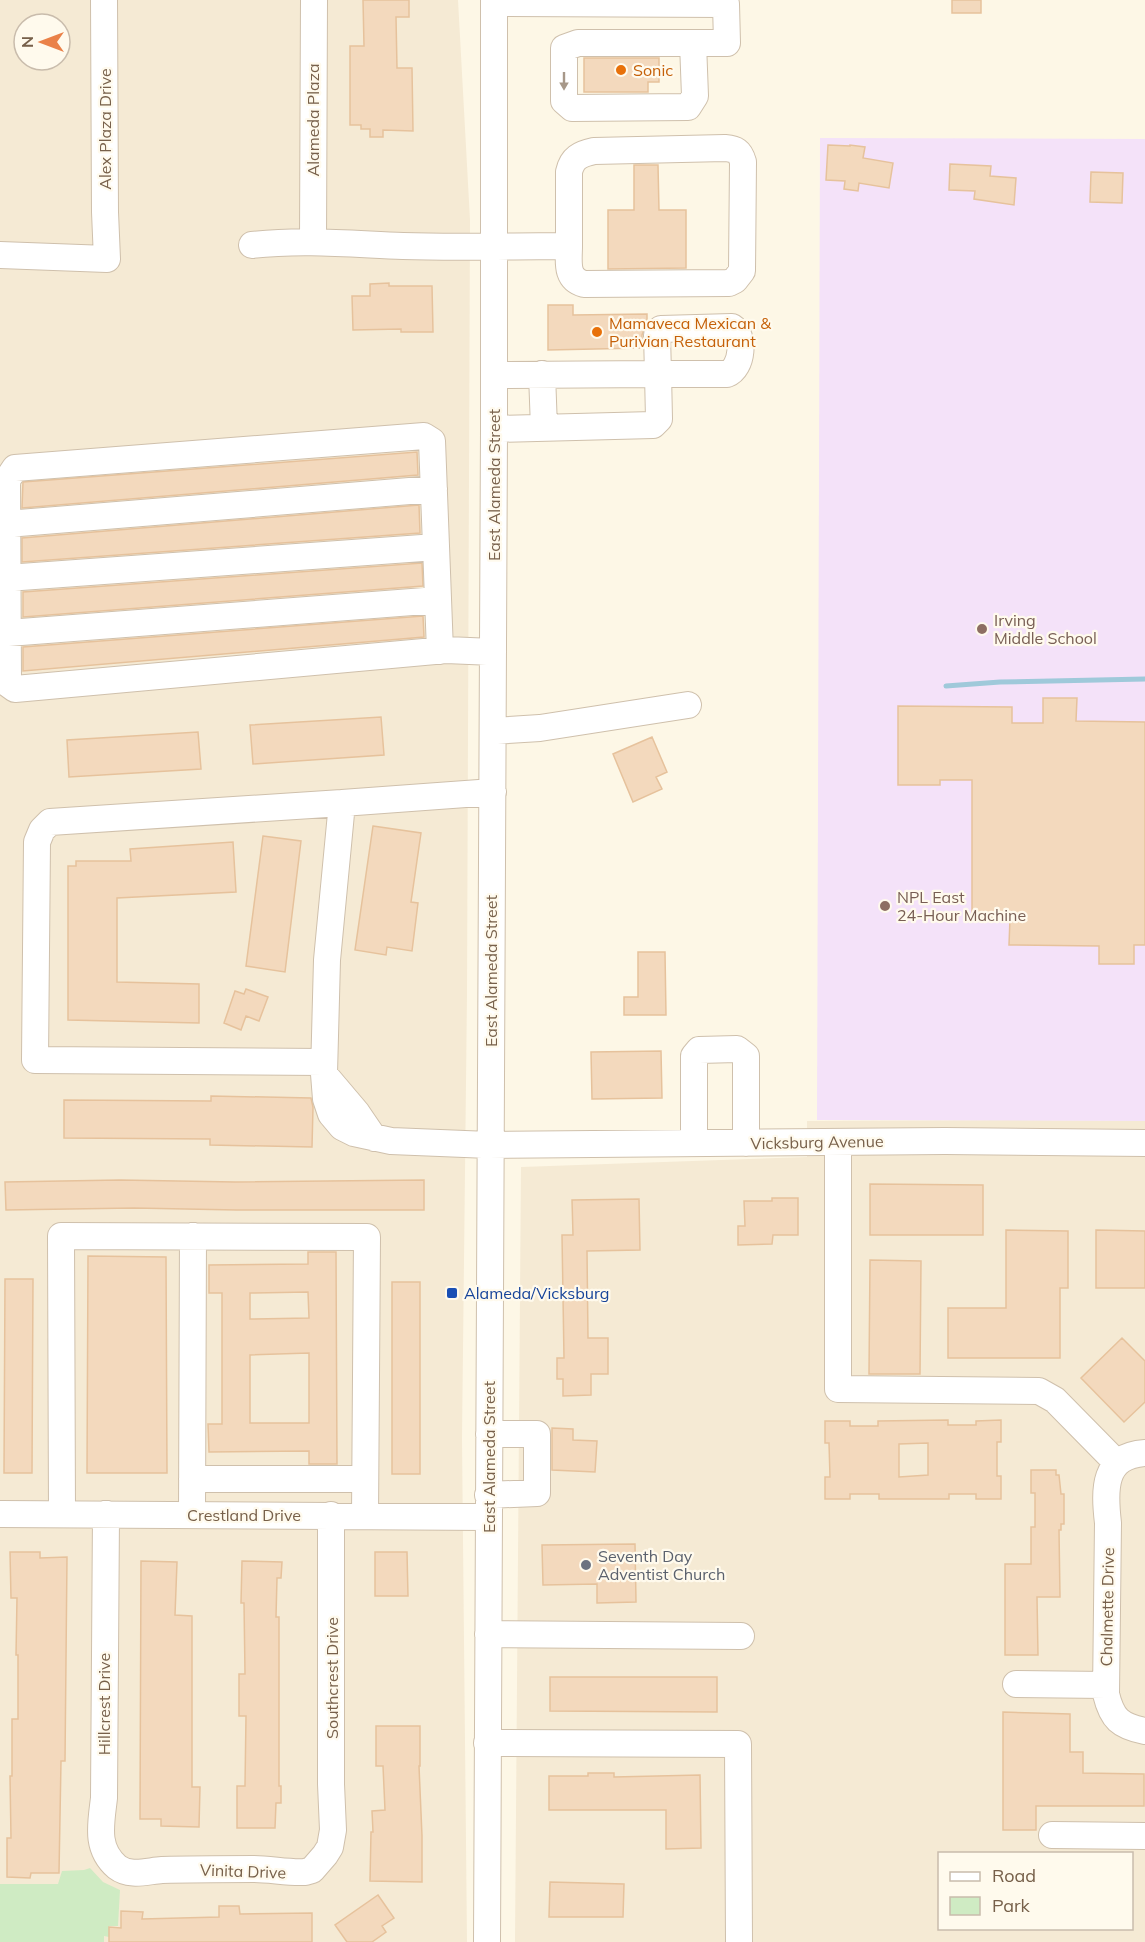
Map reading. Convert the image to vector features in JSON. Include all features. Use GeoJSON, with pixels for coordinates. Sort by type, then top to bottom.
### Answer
{"type":"FeatureCollection","features":[{"type":"Feature","properties":{"kind":"street","name":"Alex Plaza Drive"},"geometry":{"type":"LineString","coordinates":[[0,255],[107,259],[104,0]]}},
{"type":"Feature","properties":{"kind":"street","name":"Alameda Plaza"},"geometry":{"type":"LineString","coordinates":[[313,241],[314,0]]}},
{"type":"Feature","properties":{"kind":"street"},"geometry":{"type":"LineString","coordinates":[[494,2],[726,2],[727,43],[693,47],[578,43],[564,48],[564,100],[572,108],[687,107],[695,96],[693,47]]}},
{"type":"Feature","properties":{"kind":"street","name":"East Alameda Street"},"geometry":{"type":"LineString","coordinates":[[493,1941],[487,1743],[493,792],[494,2]]}},
{"type":"Feature","properties":{"kind":"street"},"geometry":{"type":"LineString","coordinates":[[577,2],[578,43]]}},
{"type":"Feature","properties":{"kind":"street"},"geometry":{"type":"LineString","coordinates":[[725,148],[735,148],[741,153],[743,162],[742,271],[735,280],[729,283],[584,284],[575,280],[570,274],[569,246],[569,172],[572,162],[580,156],[594,151],[725,148]]}},
{"type":"Feature","properties":{"kind":"street"},"geometry":{"type":"LineString","coordinates":[[252,245],[281,241],[313,241],[406,246],[569,246]]}},
{"type":"Feature","properties":{"kind":"street"},"geometry":{"type":"LineString","coordinates":[[542,374],[544,428]]}},
{"type":"Feature","properties":{"kind":"street"},"geometry":{"type":"LineString","coordinates":[[494,375],[658,374],[658,419],[653,425],[494,429]]}},
{"type":"Feature","properties":{"kind":"street"},"geometry":{"type":"LineString","coordinates":[[440,651],[432,441],[424,436],[15,468],[7,480],[8,684],[15,689],[440,651],[493,652]]}},
{"type":"Feature","properties":{"kind":"street"},"geometry":{"type":"LineString","coordinates":[[7,524],[434,489]]}},
{"type":"Feature","properties":{"kind":"street"},"geometry":{"type":"LineString","coordinates":[[7,578],[436,547]]}},
{"type":"Feature","properties":{"kind":"street"},"geometry":{"type":"LineString","coordinates":[[8,633],[438,600]]}},
{"type":"Feature","properties":{"kind":"street"},"geometry":{"type":"LineString","coordinates":[[493,730],[540,728],[688,705]]}},
{"type":"Feature","properties":{"kind":"street"},"geometry":{"type":"LineString","coordinates":[[324,1068],[35,1060],[37,842],[42,830],[50,822],[493,792]]}},
{"type":"Feature","properties":{"kind":"street","name":"Vicksburg Avenue"},"geometry":{"type":"LineString","coordinates":[[342,803],[327,960],[324,1068],[326,1100],[331,1114],[342,1127],[354,1133],[405,1142],[489,1145],[838,1142],[1145,1143]]}},
{"type":"Feature","properties":{"kind":"street"},"geometry":{"type":"LineString","coordinates":[[694,1143],[694,1056],[699,1050],[737,1049],[746,1056],[746,1143]]}},
{"type":"Feature","properties":{"kind":"street"},"geometry":{"type":"LineString","coordinates":[[838,1142],[838,1389],[1039,1391],[1055,1400],[1117,1463],[1131,1454],[1145,1454]]}},
{"type":"Feature","properties":{"kind":"street"},"geometry":{"type":"LineString","coordinates":[[62,1514],[61,1236],[367,1237],[364,1516]]}},
{"type":"Feature","properties":{"kind":"street"},"geometry":{"type":"LineString","coordinates":[[192,1514],[193,1236]]}},
{"type":"Feature","properties":{"kind":"street","name":"Crestland Drive"},"geometry":{"type":"LineString","coordinates":[[0,1514],[364,1516],[488,1506],[537,1494],[537,1434],[489,1434]]}},
{"type":"Feature","properties":{"kind":"street","name":"Chalmette Drive"},"geometry":{"type":"LineString","coordinates":[[1117,1463],[1108,1479],[1106,1502],[1108,1523],[1106,1685],[1108,1703],[1117,1720],[1132,1728],[1145,1731]]}},
{"type":"Feature","properties":{"kind":"street"},"geometry":{"type":"LineString","coordinates":[[192,1479],[365,1479]]}},
{"type":"Feature","properties":{"kind":"street","name":"Hillcrest Drive"},"geometry":{"type":"LineString","coordinates":[[106,1514],[104,1798],[100,1839],[106,1854],[118,1867],[125,1872],[138,1873]]}},
{"type":"Feature","properties":{"kind":"street","name":"Southcrest Drive"},"geometry":{"type":"LineString","coordinates":[[331,1515],[332,1840]]}},
{"type":"Feature","properties":{"kind":"street"},"geometry":{"type":"LineString","coordinates":[[488,1634],[741,1636]]}},
{"type":"Feature","properties":{"kind":"street"},"geometry":{"type":"LineString","coordinates":[[1016,1684],[1106,1685]]}},
{"type":"Feature","properties":{"kind":"street"},"geometry":{"type":"LineString","coordinates":[[487,1743],[738,1744],[739,1942]]}},
{"type":"Feature","properties":{"kind":"street"},"geometry":{"type":"LineString","coordinates":[[1052,1835],[1145,1836]]}},
{"type":"Feature","properties":{"kind":"street","name":"Vinita Drive"},"geometry":{"type":"LineString","coordinates":[[138,1873],[192,1869],[305,1872],[319,1864],[330,1848],[332,1840]]}},
{"type":"Feature","properties":{"kind":"shaded area"},"geometry":{"type":"Polygon","coordinates":[[[0,0],[458,0],[470,220],[467,994],[462,1439],[467,1942],[0,1942],[0,0]]]}},
{"type":"Feature","properties":{"kind":"shaded area","name":"Irving Middle School"},"geometry":{"type":"Polygon","coordinates":[[[820,138],[1145,139],[1145,1121],[817,1120],[820,138]]]}},
{"type":"Feature","properties":{"kind":"shaded area"},"geometry":{"type":"Polygon","coordinates":[[[807,1121],[1145,1121],[1145,1942],[515,1942],[521,1167],[807,1157],[807,1121]]]}},
{"type":"Feature","properties":{"kind":"green space"},"geometry":{"type":"Polygon","coordinates":[[[90,1868],[103,1882],[120,1890],[118,1926],[109,1926],[109,1937],[104,1936],[104,1942],[0,1942],[0,1884],[58,1884],[62,1871],[90,1868]]]}},
{"type":"Feature","properties":{"kind":"building"},"geometry":{"type":"Polygon","coordinates":[[[363,0],[409,0],[409,17],[396,17],[397,68],[412,68],[413,131],[383,130],[383,137],[370,137],[370,129],[361,129],[361,125],[350,125],[350,46],[364,46],[363,0]]]}},
{"type":"Feature","properties":{"kind":"building"},"geometry":{"type":"Polygon","coordinates":[[[952,0],[981,0],[981,13],[952,13],[952,0]]]}},
{"type":"Feature","properties":{"kind":"building","name":"Sonic"},"geometry":{"type":"Polygon","coordinates":[[[584,58],[659,58],[659,82],[648,82],[648,92],[584,92],[584,58]]]}},
{"type":"Feature","properties":{"kind":"building"},"geometry":{"type":"Polygon","coordinates":[[[828,145],[865,147],[863,158],[893,163],[889,188],[859,183],[858,191],[844,189],[845,181],[826,180],[828,145]]]}},
{"type":"Feature","properties":{"kind":"building"},"geometry":{"type":"Polygon","coordinates":[[[950,164],[991,166],[990,176],[1016,178],[1014,205],[974,199],[975,191],[949,190],[950,164]]]}},
{"type":"Feature","properties":{"kind":"building"},"geometry":{"type":"Polygon","coordinates":[[[634,165],[658,165],[659,210],[686,210],[686,268],[608,269],[608,210],[634,210],[634,165]]]}},
{"type":"Feature","properties":{"kind":"building"},"geometry":{"type":"Polygon","coordinates":[[[1091,172],[1123,173],[1122,203],[1090,202],[1091,172]]]}},
{"type":"Feature","properties":{"kind":"building"},"geometry":{"type":"Polygon","coordinates":[[[389,283],[389,286],[432,286],[433,332],[401,332],[401,329],[353,330],[352,296],[370,296],[370,284],[389,283]]]}},
{"type":"Feature","properties":{"kind":"building","name":"Mamaveca Mexican & Purivian Restaurant"},"geometry":{"type":"Polygon","coordinates":[[[548,305],[573,305],[573,315],[647,314],[647,323],[642,335],[642,348],[548,350],[548,305]]]}},
{"type":"Feature","properties":{"kind":"building"},"geometry":{"type":"Polygon","coordinates":[[[417,452],[418,475],[22,508],[23,482],[417,452]]]}},
{"type":"Feature","properties":{"kind":"building"},"geometry":{"type":"Polygon","coordinates":[[[419,505],[420,533],[22,562],[22,538],[419,505]]]}},
{"type":"Feature","properties":{"kind":"building"},"geometry":{"type":"Polygon","coordinates":[[[422,563],[423,586],[23,617],[23,592],[422,563]]]}},
{"type":"Feature","properties":{"kind":"building"},"geometry":{"type":"Polygon","coordinates":[[[423,616],[424,637],[23,671],[23,647],[423,616]]]}},
{"type":"Feature","properties":{"kind":"building"},"geometry":{"type":"Polygon","coordinates":[[[1043,698],[1077,698],[1076,721],[1145,722],[1145,945],[1134,945],[1134,964],[1099,964],[1099,946],[1009,945],[1010,918],[972,918],[972,780],[940,780],[940,785],[898,785],[898,706],[1012,707],[1012,723],[1043,723],[1043,698]]]}},
{"type":"Feature","properties":{"kind":"building"},"geometry":{"type":"Polygon","coordinates":[[[381,717],[384,755],[253,764],[250,725],[381,717]]]}},
{"type":"Feature","properties":{"kind":"building"},"geometry":{"type":"Polygon","coordinates":[[[198,732],[201,769],[69,777],[67,740],[198,732]]]}},
{"type":"Feature","properties":{"kind":"building"},"geometry":{"type":"Polygon","coordinates":[[[652,737],[667,772],[656,777],[662,789],[633,802],[613,754],[652,737]]]}},
{"type":"Feature","properties":{"kind":"building"},"geometry":{"type":"Polygon","coordinates":[[[373,826],[421,833],[411,902],[418,903],[412,951],[387,947],[386,955],[355,950],[373,826]]]}},
{"type":"Feature","properties":{"kind":"building"},"geometry":{"type":"Polygon","coordinates":[[[263,836],[301,841],[285,972],[246,966],[263,836]]]}},
{"type":"Feature","properties":{"kind":"building"},"geometry":{"type":"Polygon","coordinates":[[[233,842],[236,892],[117,898],[117,982],[199,984],[199,1023],[68,1020],[68,866],[76,866],[76,861],[131,861],[130,849],[233,842]]]}},
{"type":"Feature","properties":{"kind":"building"},"geometry":{"type":"Polygon","coordinates":[[[638,952],[665,952],[666,1015],[624,1015],[624,997],[638,997],[638,952]]]}},
{"type":"Feature","properties":{"kind":"building"},"geometry":{"type":"Polygon","coordinates":[[[246,989],[268,997],[259,1021],[246,1016],[241,1030],[224,1023],[235,991],[244,994],[246,989]]]}},
{"type":"Feature","properties":{"kind":"building"},"geometry":{"type":"Polygon","coordinates":[[[661,1051],[662,1098],[592,1099],[591,1052],[661,1051]]]}},
{"type":"Feature","properties":{"kind":"building"},"geometry":{"type":"Polygon","coordinates":[[[211,1096],[311,1098],[313,1107],[312,1147],[210,1145],[210,1139],[64,1138],[64,1100],[211,1101],[211,1096]]]}},
{"type":"Feature","properties":{"kind":"building"},"geometry":{"type":"Polygon","coordinates":[[[120,1180],[235,1182],[424,1180],[424,1210],[134,1208],[6,1210],[5,1182],[120,1180]]]}},
{"type":"Feature","properties":{"kind":"building"},"geometry":{"type":"Polygon","coordinates":[[[870,1184],[983,1185],[983,1235],[870,1235],[870,1184]]]}},
{"type":"Feature","properties":{"kind":"building"},"geometry":{"type":"Polygon","coordinates":[[[772,1198],[798,1198],[798,1235],[773,1235],[772,1244],[738,1245],[738,1226],[745,1226],[744,1201],[772,1201],[772,1198]]]}},
{"type":"Feature","properties":{"kind":"building"},"geometry":{"type":"Polygon","coordinates":[[[639,1199],[640,1250],[587,1251],[588,1338],[608,1338],[608,1374],[591,1374],[591,1395],[563,1396],[563,1379],[557,1379],[557,1358],[564,1358],[562,1235],[573,1235],[572,1200],[639,1199]]]}},
{"type":"Feature","properties":{"kind":"building"},"geometry":{"type":"Polygon","coordinates":[[[1006,1230],[1068,1231],[1068,1288],[1060,1288],[1060,1358],[948,1358],[948,1308],[1006,1308],[1006,1230]]]}},
{"type":"Feature","properties":{"kind":"building"},"geometry":{"type":"Polygon","coordinates":[[[1096,1230],[1145,1231],[1145,1288],[1096,1288],[1096,1230]]]}},
{"type":"Feature","properties":{"kind":"building"},"geometry":{"type":"Polygon","coordinates":[[[308,1252],[336,1252],[337,1464],[309,1464],[309,1451],[209,1452],[208,1424],[222,1424],[222,1293],[209,1293],[209,1265],[308,1264],[308,1252]],[[308,1292],[250,1293],[250,1319],[309,1318],[308,1292]],[[309,1353],[250,1355],[250,1423],[309,1423],[309,1353]]]}},
{"type":"Feature","properties":{"kind":"building"},"geometry":{"type":"Polygon","coordinates":[[[88,1256],[166,1257],[167,1473],[87,1473],[88,1256]]]}},
{"type":"Feature","properties":{"kind":"building"},"geometry":{"type":"Polygon","coordinates":[[[870,1260],[921,1261],[920,1374],[869,1374],[870,1260]]]}},
{"type":"Feature","properties":{"kind":"building"},"geometry":{"type":"Polygon","coordinates":[[[5,1279],[33,1279],[32,1473],[4,1473],[5,1279]]]}},
{"type":"Feature","properties":{"kind":"building"},"geometry":{"type":"Polygon","coordinates":[[[392,1282],[420,1282],[420,1474],[392,1474],[392,1282]]]}},
{"type":"Feature","properties":{"kind":"building"},"geometry":{"type":"Polygon","coordinates":[[[1122,1338],[1145,1361],[1145,1402],[1124,1422],[1081,1378],[1122,1338]]]}},
{"type":"Feature","properties":{"kind":"building"},"geometry":{"type":"Polygon","coordinates":[[[948,1420],[948,1425],[976,1425],[976,1421],[1001,1420],[1001,1442],[997,1442],[997,1476],[1001,1476],[1001,1499],[976,1499],[976,1494],[949,1494],[949,1499],[879,1499],[879,1494],[850,1494],[850,1499],[825,1499],[825,1477],[830,1477],[829,1443],[825,1443],[825,1421],[850,1421],[850,1426],[878,1426],[878,1421],[948,1420]],[[928,1443],[899,1444],[899,1477],[928,1475],[928,1443]]]}},
{"type":"Feature","properties":{"kind":"building"},"geometry":{"type":"Polygon","coordinates":[[[552,1428],[573,1429],[573,1440],[597,1441],[595,1472],[552,1470],[552,1428]]]}},
{"type":"Feature","properties":{"kind":"building"},"geometry":{"type":"Polygon","coordinates":[[[1031,1470],[1056,1470],[1056,1475],[1059,1475],[1061,1494],[1064,1494],[1064,1524],[1061,1524],[1061,1530],[1059,1530],[1060,1597],[1037,1597],[1038,1655],[1005,1655],[1005,1564],[1031,1564],[1031,1527],[1035,1527],[1035,1493],[1031,1493],[1031,1470]]]}},
{"type":"Feature","properties":{"kind":"building"},"geometry":{"type":"Polygon","coordinates":[[[635,1544],[636,1602],[597,1603],[597,1584],[543,1585],[542,1545],[635,1544]]]}},
{"type":"Feature","properties":{"kind":"building"},"geometry":{"type":"Polygon","coordinates":[[[10,1552],[40,1552],[40,1558],[67,1557],[65,1761],[61,1761],[59,1873],[31,1873],[30,1878],[7,1877],[7,1838],[11,1838],[12,1719],[18,1719],[17,1598],[11,1598],[10,1552]]]}},
{"type":"Feature","properties":{"kind":"building"},"geometry":{"type":"Polygon","coordinates":[[[375,1552],[407,1552],[408,1596],[375,1596],[375,1552]]]}},
{"type":"Feature","properties":{"kind":"building"},"geometry":{"type":"Polygon","coordinates":[[[141,1561],[177,1562],[175,1615],[192,1616],[192,1787],[200,1787],[199,1827],[161,1826],[161,1819],[140,1819],[141,1561]]]}},
{"type":"Feature","properties":{"kind":"building"},"geometry":{"type":"Polygon","coordinates":[[[242,1561],[282,1562],[281,1578],[277,1578],[276,1617],[279,1617],[279,1786],[281,1786],[281,1803],[276,1803],[275,1828],[237,1828],[237,1786],[245,1786],[246,1716],[239,1716],[239,1674],[245,1674],[244,1603],[241,1603],[242,1561]]]}},
{"type":"Feature","properties":{"kind":"building"},"geometry":{"type":"Polygon","coordinates":[[[550,1677],[717,1677],[717,1712],[550,1711],[550,1677]]]}},
{"type":"Feature","properties":{"kind":"building"},"geometry":{"type":"Polygon","coordinates":[[[1003,1712],[1070,1714],[1070,1752],[1083,1752],[1083,1773],[1144,1774],[1144,1806],[1036,1806],[1036,1830],[1003,1830],[1003,1712]]]}},
{"type":"Feature","properties":{"kind":"building"},"geometry":{"type":"Polygon","coordinates":[[[376,1726],[420,1726],[422,1882],[370,1881],[372,1811],[385,1810],[383,1766],[376,1766],[376,1726]]]}},
{"type":"Feature","properties":{"kind":"building"},"geometry":{"type":"Polygon","coordinates":[[[588,1773],[614,1773],[614,1777],[700,1775],[701,1848],[666,1849],[666,1810],[549,1810],[549,1776],[588,1776],[588,1773]]]}},
{"type":"Feature","properties":{"kind":"building"},"geometry":{"type":"Polygon","coordinates":[[[550,1882],[624,1884],[623,1917],[549,1917],[550,1882]]]}},
{"type":"Feature","properties":{"kind":"building"},"geometry":{"type":"Polygon","coordinates":[[[378,1895],[394,1918],[382,1926],[386,1932],[372,1942],[347,1942],[335,1925],[378,1895]]]}},
{"type":"Feature","properties":{"kind":"building"},"geometry":{"type":"Polygon","coordinates":[[[219,1906],[239,1906],[240,1914],[312,1913],[312,1942],[109,1942],[109,1927],[121,1928],[121,1911],[143,1912],[142,1919],[219,1917],[219,1906]]]}},
{"type":"Feature","properties":{"kind":"waterway"},"geometry":{"type":"LineString","coordinates":[[946,686],[1000,682],[1145,679]]}},
{"type":"Feature","properties":{"kind":"place","name":"Sonic"},"geometry":{"type":"Point","coordinates":[621,70]}},
{"type":"Feature","properties":{"kind":"place","name":"Mamaveca Mexican & Purivian Restaurant"},"geometry":{"type":"Point","coordinates":[597,332]}},
{"type":"Feature","properties":{"kind":"place","name":"Irving Middle School"},"geometry":{"type":"Point","coordinates":[982,629]}},
{"type":"Feature","properties":{"kind":"place","name":"NPL East 24-Hour Machine"},"geometry":{"type":"Point","coordinates":[885,906]}},
{"type":"Feature","properties":{"kind":"place","name":"Alameda/Vicksburg"},"geometry":{"type":"Point","coordinates":[452,1293]}},
{"type":"Feature","properties":{"kind":"place","name":"Seventh Day Adventist Church"},"geometry":{"type":"Point","coordinates":[586,1565]}}]}
